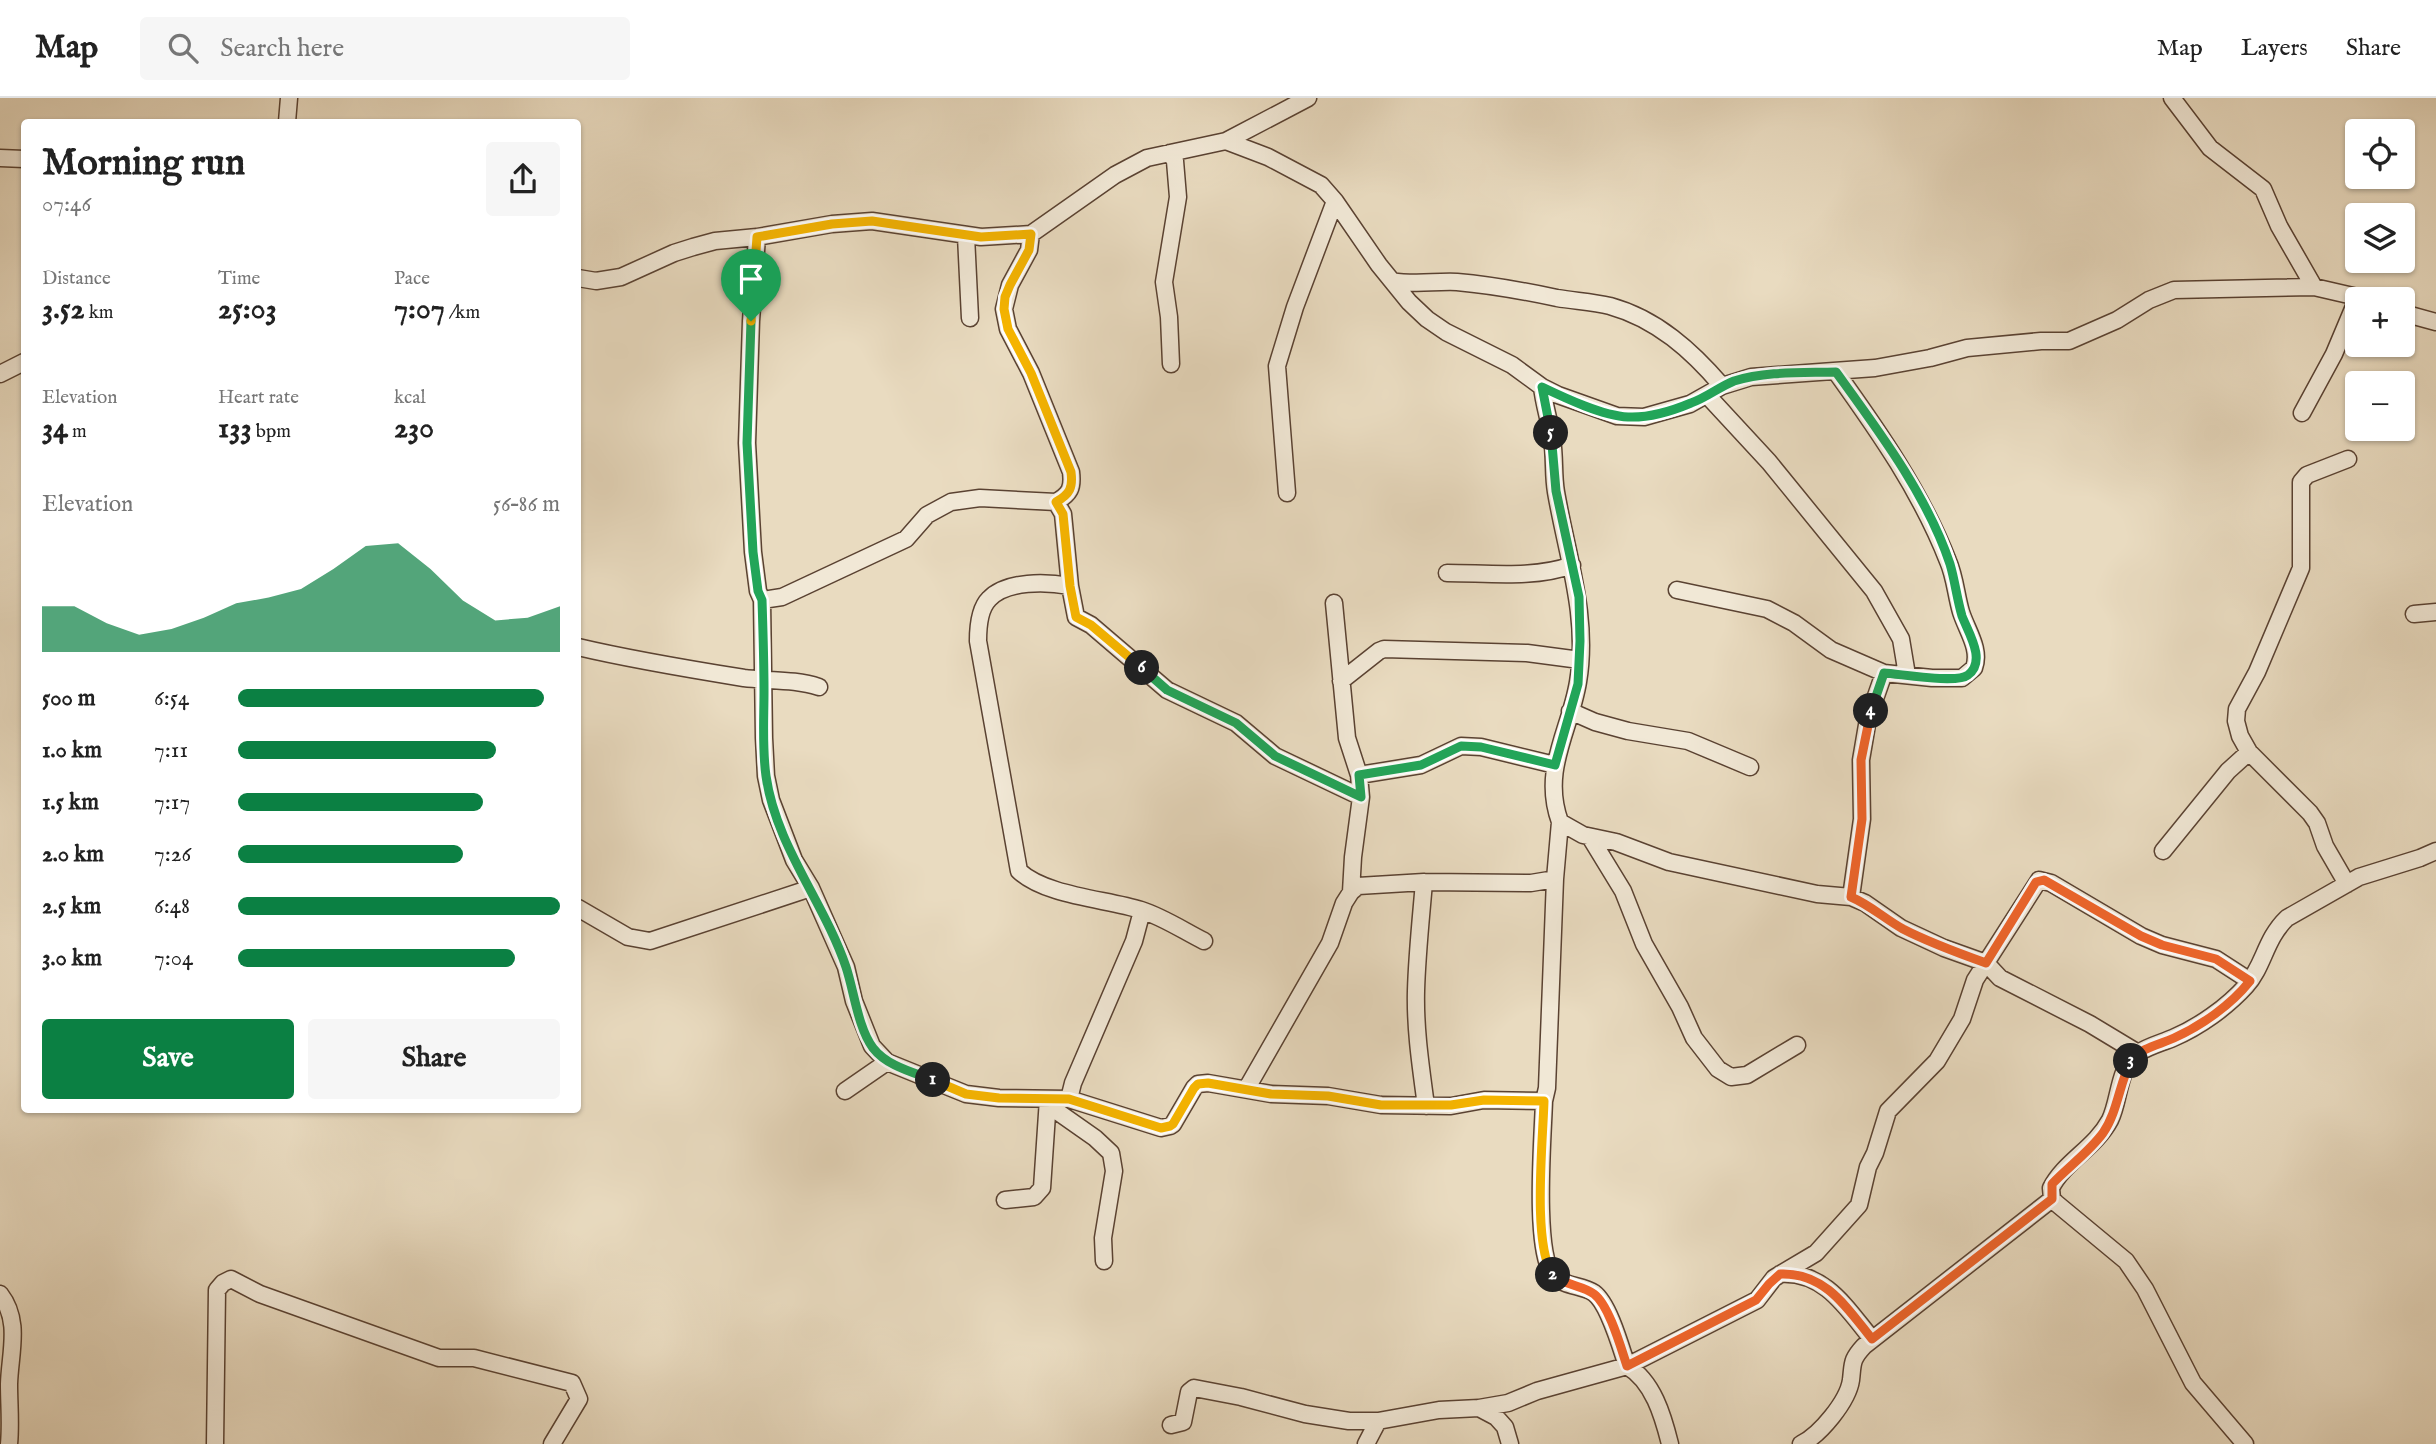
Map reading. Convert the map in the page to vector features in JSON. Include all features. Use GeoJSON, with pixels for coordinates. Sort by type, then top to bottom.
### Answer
{"type":"FeatureCollection","features":[{"type":"Feature","properties":{"kind":"street"},"geometry":{"type":"LineString","coordinates":[[287,119],[289,98]]}},
{"type":"Feature","properties":{"kind":"street"},"geometry":{"type":"LineString","coordinates":[[581,278],[596,281],[621,277],[674,253],[715,241],[832,224],[872,221],[981,237],[1031,234],[1115,174],[1147,158],[1226,141],[1308,98]]}},
{"type":"Feature","properties":{"kind":"street"},"geometry":{"type":"LineString","coordinates":[[2172,98],[2210,148],[2263,189],[2279,226],[2315,287]]}},
{"type":"Feature","properties":{"kind":"street"},"geometry":{"type":"LineString","coordinates":[[1226,141],[1268,157],[1321,185],[1392,281],[1427,319],[1446,332],[1512,365],[1542,387],[1595,408],[1628,417],[1644,417],[1676,408],[1734,381],[1772,374],[1836,372],[1930,358],[1967,348],[2069,341],[2097,330],[2150,300],[2174,290],[2315,287],[2345,294]]}},
{"type":"Feature","properties":{"kind":"street"},"geometry":{"type":"LineString","coordinates":[[1170,153],[1175,160],[1178,197],[1164,282],[1171,364]]}},
{"type":"Feature","properties":{"kind":"street"},"geometry":{"type":"LineString","coordinates":[[0,158],[21,159]]}},
{"type":"Feature","properties":{"kind":"street"},"geometry":{"type":"LineString","coordinates":[[1287,493],[1277,366],[1295,306],[1335,201]]}},
{"type":"Feature","properties":{"kind":"street"},"geometry":{"type":"LineString","coordinates":[[762,600],[782,597],[906,539],[928,514],[951,502],[980,498],[1056,502],[1068,495],[1072,486],[1071,472],[1031,373],[1008,329],[1004,309],[1010,285],[1029,250],[1031,234]]}},
{"type":"Feature","properties":{"kind":"street"},"geometry":{"type":"LineString","coordinates":[[966,236],[970,318]]}},
{"type":"Feature","properties":{"kind":"street"},"geometry":{"type":"LineString","coordinates":[[757,237],[747,443],[753,552],[758,591],[762,600],[766,776],[771,800],[794,860],[811,888],[846,967],[854,1001],[872,1046],[887,1062],[966,1094],[1048,1102],[1069,1099],[1161,1128],[1173,1124],[1198,1084],[1208,1083],[1271,1094],[1328,1096],[1381,1105],[1451,1105],[1484,1100],[1544,1101]]}},
{"type":"Feature","properties":{"kind":"street"},"geometry":{"type":"LineString","coordinates":[[1392,281],[1416,284],[1455,282],[1505,287],[1613,307],[1659,328],[1678,341],[1722,386]]}},
{"type":"Feature","properties":{"kind":"street"},"geometry":{"type":"LineString","coordinates":[[2415,316],[2436,321]]}},
{"type":"Feature","properties":{"kind":"street"},"geometry":{"type":"LineString","coordinates":[[2302,413],[2345,331]]}},
{"type":"Feature","properties":{"kind":"street"},"geometry":{"type":"LineString","coordinates":[[0,374],[21,364]]}},
{"type":"Feature","properties":{"kind":"street"},"geometry":{"type":"LineString","coordinates":[[1677,590],[1768,609],[1794,623],[1831,650],[1884,673],[1962,678],[1974,668],[1975,650],[1961,613],[1950,564],[1930,520],[1884,439],[1836,372]]}},
{"type":"Feature","properties":{"kind":"street"},"geometry":{"type":"LineString","coordinates":[[1542,387],[1553,440],[1556,491],[1580,609],[1578,684],[1555,765],[1554,799],[1560,822],[1555,879],[1547,1088],[1544,1101],[1541,1200],[1545,1257],[1555,1276],[1564,1283],[1595,1294],[1612,1321],[1627,1366],[1639,1373],[1649,1387],[1670,1444]]}},
{"type":"Feature","properties":{"kind":"street"},"geometry":{"type":"LineString","coordinates":[[1707,395],[1769,462],[1874,591],[1901,639],[1907,675]]}},
{"type":"Feature","properties":{"kind":"street"},"geometry":{"type":"LineString","coordinates":[[2347,884],[2310,813],[2249,752],[2237,728],[2237,709],[2257,672],[2301,568],[2301,482],[2307,475],[2348,459]]}},
{"type":"Feature","properties":{"kind":"street"},"geometry":{"type":"LineString","coordinates":[[1056,502],[1063,514],[1076,617],[1091,625],[1167,690],[1236,723],[1275,756],[1361,797]]}},
{"type":"Feature","properties":{"kind":"street"},"geometry":{"type":"LineString","coordinates":[[1447,573],[1528,572],[1562,569],[1572,565]]}},
{"type":"Feature","properties":{"kind":"street"},"geometry":{"type":"LineString","coordinates":[[1070,586],[1048,582],[1006,589],[990,598],[982,609],[978,628],[978,641],[1019,871],[1028,879],[1084,898],[1142,911],[1204,941]]}},
{"type":"Feature","properties":{"kind":"street"},"geometry":{"type":"LineString","coordinates":[[1334,603],[1347,738],[1359,775],[1361,797],[1351,892]]}},
{"type":"Feature","properties":{"kind":"street"},"geometry":{"type":"LineString","coordinates":[[2414,614],[2436,612]]}},
{"type":"Feature","properties":{"kind":"street"},"geometry":{"type":"LineString","coordinates":[[581,648],[650,664],[764,681],[804,682],[819,687]]}},
{"type":"Feature","properties":{"kind":"street"},"geometry":{"type":"LineString","coordinates":[[1341,681],[1384,649],[1527,653],[1580,660]]}},
{"type":"Feature","properties":{"kind":"street"},"geometry":{"type":"LineString","coordinates":[[1851,897],[1862,819],[1861,760],[1868,719],[1884,673]]}},
{"type":"Feature","properties":{"kind":"street"},"geometry":{"type":"LineString","coordinates":[[1570,710],[1595,722],[1628,731],[1688,741],[1750,767]]}},
{"type":"Feature","properties":{"kind":"street"},"geometry":{"type":"LineString","coordinates":[[1359,775],[1421,765],[1461,746],[1481,747],[1555,765]]}},
{"type":"Feature","properties":{"kind":"street"},"geometry":{"type":"LineString","coordinates":[[2164,851],[2239,758],[2249,752]]}},
{"type":"Feature","properties":{"kind":"street"},"geometry":{"type":"LineString","coordinates":[[1560,822],[1590,837],[1616,842],[1669,862],[1817,894],[1851,897],[1866,903],[1901,928],[1944,948],[1986,963],[2000,978],[2090,1024],[2138,1053]]}},
{"type":"Feature","properties":{"kind":"street"},"geometry":{"type":"LineString","coordinates":[[1590,837],[1623,891],[1644,944],[1680,1007],[1694,1038],[1718,1069],[1731,1077],[1747,1075],[1797,1045]]}},
{"type":"Feature","properties":{"kind":"street"},"geometry":{"type":"LineString","coordinates":[[2052,1199],[2052,1184],[2102,1134],[2117,1104],[2125,1072],[2138,1053],[2175,1038],[2224,1007],[2250,981],[2278,927],[2296,913],[2359,877],[2436,851]]}},
{"type":"Feature","properties":{"kind":"street"},"geometry":{"type":"LineString","coordinates":[[1247,1088],[1330,943],[1344,903],[1358,887],[1424,882],[1531,883],[1555,879]]}},
{"type":"Feature","properties":{"kind":"street"},"geometry":{"type":"LineString","coordinates":[[1171,1425],[1183,1422],[1189,1392],[1194,1388],[1241,1396],[1305,1414],[1349,1421],[1378,1421],[1439,1410],[1508,1403],[1537,1391],[1627,1366],[1756,1300],[1780,1274],[1816,1253],[1859,1205],[1868,1167],[1888,1111],[1937,1061],[1962,1019],[1975,980],[2036,882],[2044,880],[2141,936],[2162,945],[2216,959],[2250,981]]}},
{"type":"Feature","properties":{"kind":"street"},"geometry":{"type":"LineString","coordinates":[[1424,882],[1416,995],[1419,1059],[1426,1106]]}},
{"type":"Feature","properties":{"kind":"street"},"geometry":{"type":"LineString","coordinates":[[581,910],[628,937],[650,940],[811,888]]}},
{"type":"Feature","properties":{"kind":"street"},"geometry":{"type":"LineString","coordinates":[[1069,1099],[1073,1083],[1134,941],[1142,911]]}},
{"type":"Feature","properties":{"kind":"street"},"geometry":{"type":"LineString","coordinates":[[845,1091],[887,1062]]}},
{"type":"Feature","properties":{"kind":"street"},"geometry":{"type":"LineString","coordinates":[[1005,1200],[1034,1197],[1042,1188],[1048,1102]]}},
{"type":"Feature","properties":{"kind":"street"},"geometry":{"type":"LineString","coordinates":[[1048,1102],[1111,1153],[1114,1171],[1102,1238],[1104,1261]]}},
{"type":"Feature","properties":{"kind":"street"},"geometry":{"type":"LineString","coordinates":[[1801,1444],[1825,1427],[1850,1384],[1853,1361],[1864,1346],[2052,1199]]}},
{"type":"Feature","properties":{"kind":"street"},"geometry":{"type":"LineString","coordinates":[[2052,1199],[2126,1261],[2145,1289],[2193,1383],[2245,1444]]}},
{"type":"Feature","properties":{"kind":"street"},"geometry":{"type":"LineString","coordinates":[[1780,1274],[1805,1276],[1821,1283],[1837,1296],[1872,1339]]}},
{"type":"Feature","properties":{"kind":"street"},"geometry":{"type":"LineString","coordinates":[[215,1444],[218,1290],[223,1283],[232,1279],[260,1294],[439,1358],[474,1358],[572,1383],[579,1399],[552,1444]]}},
{"type":"Feature","properties":{"kind":"street"},"geometry":{"type":"LineString","coordinates":[[0,1294],[11,1313],[14,1342],[9,1382],[9,1444]]}},
{"type":"Feature","properties":{"kind":"street"},"geometry":{"type":"LineString","coordinates":[[1479,1408],[1496,1417],[1505,1427],[1510,1444]]}},
{"type":"Feature","properties":{"kind":"street"},"geometry":{"type":"LineString","coordinates":[[1366,1444],[1378,1421]]}},
{"type":"Feature","properties":{"kind":"route"},"geometry":{"type":"LineString","coordinates":[[872,221],[966,236],[1031,234],[1029,250],[1010,285],[1004,309],[1008,329],[1031,373],[1071,472],[1072,486],[1068,495],[1056,502],[1063,514],[1076,617],[1091,625],[1167,690],[1236,723],[1275,756],[1361,797],[1359,775],[1421,765],[1461,746],[1481,747],[1555,765],[1578,684],[1580,609],[1556,491],[1553,440],[1542,387],[1617,416],[1644,417],[1690,404],[1722,386],[1751,377],[1836,372],[1884,439],[1930,520],[1950,564],[1961,613],[1976,656],[1974,668],[1962,678],[1884,673],[1868,719],[1861,760],[1862,819],[1851,897],[1866,903],[1901,928],[1944,948],[1986,963],[2036,882],[2044,880],[2141,936],[2162,945],[2216,959],[2250,981],[2224,1007],[2208,1018],[2175,1038],[2138,1053],[2132,1059],[2121,1083],[2117,1104],[2102,1134],[2052,1184],[2052,1199],[1872,1339],[1837,1296],[1821,1283],[1789,1273],[1774,1278],[1756,1300],[1627,1366],[1612,1321],[1595,1294],[1564,1283],[1549,1269],[1545,1257],[1541,1200],[1544,1101],[1484,1100],[1451,1105],[1381,1105],[1328,1096],[1271,1094],[1208,1083],[1198,1084],[1173,1124],[1161,1128],[1069,1099],[999,1098],[966,1094],[887,1062],[872,1046],[854,1001],[846,967],[811,888],[794,860],[771,800],[766,776],[762,600],[758,591],[753,552],[747,443],[751,321],[757,237],[832,224],[872,221]]}}]}
